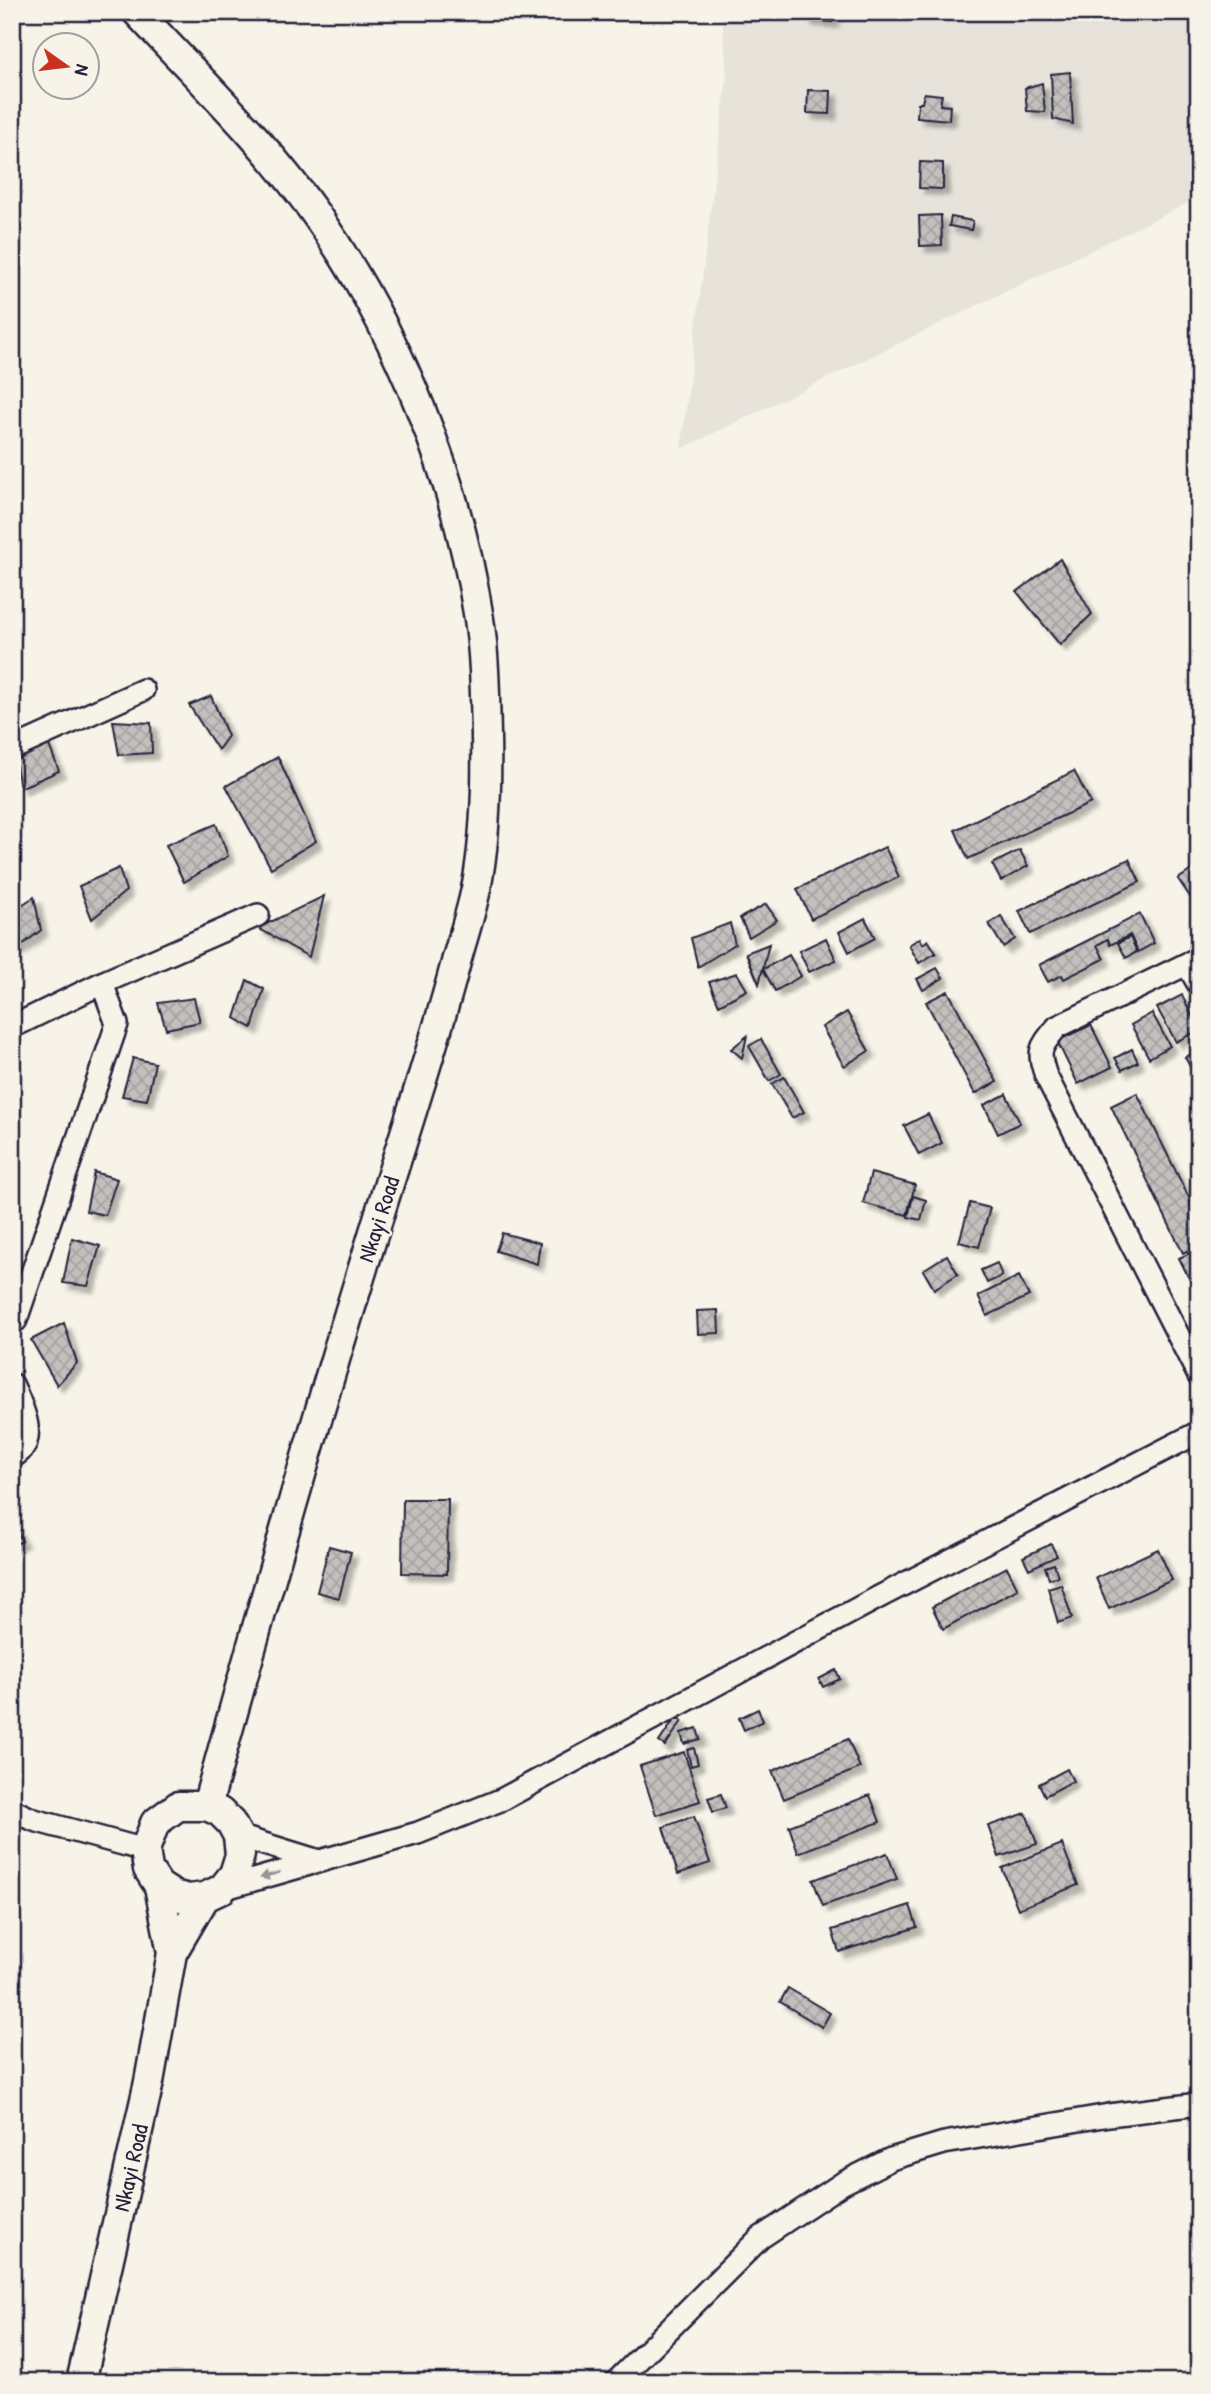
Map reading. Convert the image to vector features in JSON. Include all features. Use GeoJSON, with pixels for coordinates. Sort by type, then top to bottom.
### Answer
{"type":"FeatureCollection","features":[{"type":"Feature","properties":{"kind":"main road","name":"Nkayi Road"},"geometry":{"type":"LineString","coordinates":[[137,12],[266,148],[317,216],[393,344],[434,449],[464,543],[479,623],[485,694],[487,787],[479,875],[436,1036],[370,1242],[277,1552],[207,1806]]}},
{"type":"Feature","properties":{"kind":"main road"},"geometry":{"type":"LineString","coordinates":[[145,1850],[155,1823],[178,1806],[207,1806],[220,1812],[231,1823],[238,1836]]}},
{"type":"Feature","properties":{"kind":"main road","name":"Nkayi Road"},"geometry":{"type":"LineString","coordinates":[[172,1952],[213,1893],[234,1874],[240,1855],[238,1836]]}},
{"type":"Feature","properties":{"kind":"main road","name":"Nkayi Road"},"geometry":{"type":"LineString","coordinates":[[81,2382],[149,2082],[172,1952],[159,1886],[148,1869],[145,1850]]}},
{"type":"Feature","properties":{"kind":"main road"},"geometry":{"type":"LineString","coordinates":[[159,1886],[173,1895],[188,1899],[213,1893]]}},
{"type":"Feature","properties":{"kind":"street"},"geometry":{"type":"LineString","coordinates":[[12,749],[143,690]]}},
{"type":"Feature","properties":{"kind":"street"},"geometry":{"type":"LineString","coordinates":[[12,1027],[102,983],[258,915]]}},
{"type":"Feature","properties":{"kind":"street"},"geometry":{"type":"LineString","coordinates":[[1199,985],[1193,961],[1058,1027],[1042,1046],[1039,1058],[1199,1376]]}},
{"type":"Feature","properties":{"kind":"street"},"geometry":{"type":"LineString","coordinates":[[12,1321],[16,1320],[117,1024],[102,983]]}},
{"type":"Feature","properties":{"kind":"street"},"geometry":{"type":"LineString","coordinates":[[12,1384],[27,1423],[27,1442],[20,1453],[12,1457]]}},
{"type":"Feature","properties":{"kind":"street"},"geometry":{"type":"LineString","coordinates":[[213,1893],[418,1833],[503,1798],[879,1597],[1199,1432]]}},
{"type":"Feature","properties":{"kind":"street"},"geometry":{"type":"LineString","coordinates":[[12,1810],[34,1820],[145,1850]]}},
{"type":"Feature","properties":{"kind":"street"},"geometry":{"type":"LineString","coordinates":[[238,1836],[319,1861]]}},
{"type":"Feature","properties":{"kind":"street"},"geometry":{"type":"LineString","coordinates":[[616,2382],[760,2238],[842,2183],[891,2159],[944,2143],[1109,2115],[1199,2104]]}},
{"type":"Feature","properties":{"kind":"shaded area"},"geometry":{"type":"Polygon","coordinates":[[[722,12],[1199,12],[1199,198],[681,449],[727,77],[722,12]]]}},
{"type":"Feature","properties":{"kind":"building"},"geometry":{"type":"Polygon","coordinates":[[[807,12],[834,12],[832,22],[806,19],[807,12]]]}},
{"type":"Feature","properties":{"kind":"building"},"geometry":{"type":"Polygon","coordinates":[[[1070,72],[1073,124],[1053,119],[1051,74],[1070,72]]]}},
{"type":"Feature","properties":{"kind":"building"},"geometry":{"type":"Polygon","coordinates":[[[1042,83],[1045,112],[1027,111],[1025,88],[1042,83]]]}},
{"type":"Feature","properties":{"kind":"building"},"geometry":{"type":"Polygon","coordinates":[[[808,90],[831,91],[830,114],[807,113],[808,90]]]}},
{"type":"Feature","properties":{"kind":"building"},"geometry":{"type":"Polygon","coordinates":[[[924,93],[942,95],[940,105],[950,106],[949,120],[917,117],[918,103],[922,103],[924,93]]]}},
{"type":"Feature","properties":{"kind":"building"},"geometry":{"type":"Polygon","coordinates":[[[920,162],[943,163],[943,189],[919,188],[920,162]]]}},
{"type":"Feature","properties":{"kind":"building"},"geometry":{"type":"Polygon","coordinates":[[[941,215],[942,245],[920,246],[919,216],[941,215]]]}},
{"type":"Feature","properties":{"kind":"building"},"geometry":{"type":"Polygon","coordinates":[[[951,217],[973,221],[971,230],[949,226],[951,217]]]}},
{"type":"Feature","properties":{"kind":"building"},"geometry":{"type":"Polygon","coordinates":[[[1060,559],[1092,614],[1060,645],[1017,592],[1060,559]]]}},
{"type":"Feature","properties":{"kind":"building"},"geometry":{"type":"Polygon","coordinates":[[[211,696],[228,736],[218,750],[189,705],[211,696]]]}},
{"type":"Feature","properties":{"kind":"building"},"geometry":{"type":"Polygon","coordinates":[[[113,721],[151,723],[152,753],[119,755],[113,721]]]}},
{"type":"Feature","properties":{"kind":"building"},"geometry":{"type":"Polygon","coordinates":[[[47,740],[59,771],[20,788],[14,754],[47,740]]]}},
{"type":"Feature","properties":{"kind":"building"},"geometry":{"type":"Polygon","coordinates":[[[278,757],[316,841],[271,868],[226,786],[278,757]]]}},
{"type":"Feature","properties":{"kind":"building"},"geometry":{"type":"Polygon","coordinates":[[[1074,771],[1091,803],[968,859],[955,830],[1074,771]]]}},
{"type":"Feature","properties":{"kind":"building"},"geometry":{"type":"Polygon","coordinates":[[[216,824],[228,856],[184,882],[166,845],[216,824]]]}},
{"type":"Feature","properties":{"kind":"building"},"geometry":{"type":"Polygon","coordinates":[[[885,847],[899,877],[811,919],[797,889],[885,847]]]}},
{"type":"Feature","properties":{"kind":"building"},"geometry":{"type":"Polygon","coordinates":[[[1020,850],[1028,866],[1001,881],[992,864],[1020,850]]]}},
{"type":"Feature","properties":{"kind":"building"},"geometry":{"type":"Polygon","coordinates":[[[1129,859],[1140,882],[1030,934],[1019,911],[1129,859]]]}},
{"type":"Feature","properties":{"kind":"building"},"geometry":{"type":"Polygon","coordinates":[[[1199,865],[1199,906],[1197,907],[1178,879],[1199,865]]]}},
{"type":"Feature","properties":{"kind":"building"},"geometry":{"type":"Polygon","coordinates":[[[119,868],[126,891],[92,919],[79,886],[119,868]]]}},
{"type":"Feature","properties":{"kind":"building"},"geometry":{"type":"Polygon","coordinates":[[[324,896],[309,957],[258,928],[324,896]]]}},
{"type":"Feature","properties":{"kind":"building"},"geometry":{"type":"Polygon","coordinates":[[[34,897],[41,930],[15,951],[12,948],[12,911],[34,897]]]}},
{"type":"Feature","properties":{"kind":"building"},"geometry":{"type":"Polygon","coordinates":[[[766,904],[777,920],[749,937],[740,918],[766,904]]]}},
{"type":"Feature","properties":{"kind":"building"},"geometry":{"type":"Polygon","coordinates":[[[1140,914],[1154,943],[1138,952],[1130,935],[1110,945],[1108,939],[1097,945],[1104,959],[1064,979],[1062,975],[1048,982],[1039,965],[1140,914]]]}},
{"type":"Feature","properties":{"kind":"building"},"geometry":{"type":"Polygon","coordinates":[[[1001,916],[1015,939],[1003,947],[989,924],[1001,916]]]}},
{"type":"Feature","properties":{"kind":"building"},"geometry":{"type":"Polygon","coordinates":[[[865,918],[875,938],[849,952],[839,932],[865,918]]]}},
{"type":"Feature","properties":{"kind":"building"},"geometry":{"type":"Polygon","coordinates":[[[730,923],[735,944],[698,967],[691,938],[730,923]]]}},
{"type":"Feature","properties":{"kind":"building"},"geometry":{"type":"Polygon","coordinates":[[[1130,937],[1137,952],[1126,958],[1118,943],[1130,937]]]}},
{"type":"Feature","properties":{"kind":"building"},"geometry":{"type":"Polygon","coordinates":[[[826,938],[836,960],[809,972],[799,951],[826,938]]]}},
{"type":"Feature","properties":{"kind":"building"},"geometry":{"type":"Polygon","coordinates":[[[920,938],[923,944],[928,940],[936,953],[919,963],[909,945],[920,938]]]}},
{"type":"Feature","properties":{"kind":"building"},"geometry":{"type":"Polygon","coordinates":[[[769,944],[759,984],[746,953],[769,944]]]}},
{"type":"Feature","properties":{"kind":"building"},"geometry":{"type":"Polygon","coordinates":[[[789,955],[801,976],[775,991],[763,969],[789,955]]]}},
{"type":"Feature","properties":{"kind":"building"},"geometry":{"type":"Polygon","coordinates":[[[937,968],[943,978],[923,990],[917,979],[937,968]]]}},
{"type":"Feature","properties":{"kind":"building"},"geometry":{"type":"Polygon","coordinates":[[[737,973],[747,990],[719,1005],[709,982],[737,973]]]}},
{"type":"Feature","properties":{"kind":"building"},"geometry":{"type":"Polygon","coordinates":[[[247,980],[264,989],[252,1028],[235,1018],[247,980]]]}},
{"type":"Feature","properties":{"kind":"building"},"geometry":{"type":"Polygon","coordinates":[[[948,991],[997,1082],[975,1094],[926,1002],[948,991]]]}},
{"type":"Feature","properties":{"kind":"building"},"geometry":{"type":"Polygon","coordinates":[[[1182,995],[1199,1030],[1176,1042],[1157,1008],[1182,995]]]}},
{"type":"Feature","properties":{"kind":"building"},"geometry":{"type":"Polygon","coordinates":[[[194,998],[200,1022],[166,1029],[158,1003],[194,998]]]}},
{"type":"Feature","properties":{"kind":"building"},"geometry":{"type":"Polygon","coordinates":[[[847,1012],[869,1051],[844,1066],[822,1027],[847,1012]]]}},
{"type":"Feature","properties":{"kind":"building"},"geometry":{"type":"Polygon","coordinates":[[[1152,1013],[1170,1046],[1149,1058],[1131,1025],[1152,1013]]]}},
{"type":"Feature","properties":{"kind":"building"},"geometry":{"type":"Polygon","coordinates":[[[1091,1025],[1112,1067],[1078,1084],[1057,1041],[1091,1025]]]}},
{"type":"Feature","properties":{"kind":"building"},"geometry":{"type":"Polygon","coordinates":[[[747,1036],[742,1058],[731,1049],[747,1036]]]}},
{"type":"Feature","properties":{"kind":"building"},"geometry":{"type":"Polygon","coordinates":[[[761,1039],[781,1074],[769,1081],[749,1046],[761,1039]]]}},
{"type":"Feature","properties":{"kind":"building"},"geometry":{"type":"Polygon","coordinates":[[[1132,1049],[1138,1062],[1122,1070],[1115,1058],[1132,1049]]]}},
{"type":"Feature","properties":{"kind":"building"},"geometry":{"type":"Polygon","coordinates":[[[1199,1051],[1199,1081],[1198,1082],[1185,1057],[1199,1051]]]}},
{"type":"Feature","properties":{"kind":"building"},"geometry":{"type":"Polygon","coordinates":[[[133,1058],[155,1063],[147,1100],[122,1096],[133,1058]]]}},
{"type":"Feature","properties":{"kind":"building"},"geometry":{"type":"Polygon","coordinates":[[[784,1077],[804,1112],[792,1118],[772,1084],[784,1077]]]}},
{"type":"Feature","properties":{"kind":"building"},"geometry":{"type":"Polygon","coordinates":[[[1137,1093],[1199,1218],[1199,1245],[1183,1253],[1111,1106],[1137,1093]]]}},
{"type":"Feature","properties":{"kind":"building"},"geometry":{"type":"Polygon","coordinates":[[[1006,1094],[1020,1123],[998,1134],[984,1105],[1006,1094]]]}},
{"type":"Feature","properties":{"kind":"building"},"geometry":{"type":"Polygon","coordinates":[[[928,1114],[942,1143],[919,1155],[904,1126],[928,1114]]]}},
{"type":"Feature","properties":{"kind":"building"},"geometry":{"type":"Polygon","coordinates":[[[94,1172],[117,1179],[105,1215],[86,1211],[94,1172]]]}},
{"type":"Feature","properties":{"kind":"building"},"geometry":{"type":"Polygon","coordinates":[[[871,1173],[915,1185],[907,1215],[863,1203],[871,1173]]]}},
{"type":"Feature","properties":{"kind":"building"},"geometry":{"type":"Polygon","coordinates":[[[913,1196],[926,1200],[921,1220],[908,1217],[913,1196]]]}},
{"type":"Feature","properties":{"kind":"building"},"geometry":{"type":"Polygon","coordinates":[[[970,1203],[990,1208],[979,1247],[959,1242],[970,1203]]]}},
{"type":"Feature","properties":{"kind":"building"},"geometry":{"type":"Polygon","coordinates":[[[502,1233],[540,1243],[537,1264],[496,1251],[502,1233]]]}},
{"type":"Feature","properties":{"kind":"building"},"geometry":{"type":"Polygon","coordinates":[[[72,1238],[100,1246],[88,1286],[63,1283],[72,1238]]]}},
{"type":"Feature","properties":{"kind":"building"},"geometry":{"type":"Polygon","coordinates":[[[1199,1249],[1199,1275],[1190,1280],[1179,1258],[1199,1249]]]}},
{"type":"Feature","properties":{"kind":"building"},"geometry":{"type":"Polygon","coordinates":[[[947,1255],[958,1274],[934,1289],[923,1270],[947,1255]]]}},
{"type":"Feature","properties":{"kind":"building"},"geometry":{"type":"Polygon","coordinates":[[[997,1263],[1002,1276],[987,1283],[981,1270],[997,1263]]]}},
{"type":"Feature","properties":{"kind":"building"},"geometry":{"type":"Polygon","coordinates":[[[1019,1276],[1029,1296],[987,1316],[978,1296],[1019,1276]]]}},
{"type":"Feature","properties":{"kind":"building"},"geometry":{"type":"Polygon","coordinates":[[[718,1310],[719,1333],[698,1334],[697,1311],[718,1310]]]}},
{"type":"Feature","properties":{"kind":"building"},"geometry":{"type":"Polygon","coordinates":[[[64,1323],[77,1363],[57,1385],[31,1340],[64,1323]]]}},
{"type":"Feature","properties":{"kind":"building"},"geometry":{"type":"Polygon","coordinates":[[[403,1499],[448,1499],[447,1574],[402,1573],[403,1499]]]}},
{"type":"Feature","properties":{"kind":"building"},"geometry":{"type":"Polygon","coordinates":[[[12,1521],[22,1541],[12,1546],[12,1521]]]}},
{"type":"Feature","properties":{"kind":"building"},"geometry":{"type":"Polygon","coordinates":[[[1051,1544],[1057,1556],[1029,1569],[1023,1557],[1051,1544]]]}},
{"type":"Feature","properties":{"kind":"building"},"geometry":{"type":"Polygon","coordinates":[[[329,1546],[351,1552],[339,1598],[317,1592],[329,1546]]]}},
{"type":"Feature","properties":{"kind":"building"},"geometry":{"type":"Polygon","coordinates":[[[1158,1549],[1172,1580],[1109,1609],[1096,1578],[1158,1549]]]}},
{"type":"Feature","properties":{"kind":"building"},"geometry":{"type":"Polygon","coordinates":[[[1054,1564],[1058,1576],[1049,1579],[1045,1567],[1054,1564]]]}},
{"type":"Feature","properties":{"kind":"building"},"geometry":{"type":"Polygon","coordinates":[[[1007,1567],[1018,1589],[943,1629],[932,1607],[1007,1567]]]}},
{"type":"Feature","properties":{"kind":"building"},"geometry":{"type":"Polygon","coordinates":[[[1061,1584],[1072,1618],[1058,1623],[1048,1588],[1061,1584]]]}},
{"type":"Feature","properties":{"kind":"building"},"geometry":{"type":"Polygon","coordinates":[[[836,1670],[840,1679],[823,1687],[819,1679],[836,1670]]]}},
{"type":"Feature","properties":{"kind":"building"},"geometry":{"type":"Polygon","coordinates":[[[758,1709],[763,1721],[744,1730],[739,1718],[758,1709]]]}},
{"type":"Feature","properties":{"kind":"building"},"geometry":{"type":"Polygon","coordinates":[[[676,1717],[682,1721],[665,1746],[659,1742],[676,1717]]]}},
{"type":"Feature","properties":{"kind":"building"},"geometry":{"type":"Polygon","coordinates":[[[697,1728],[700,1739],[684,1744],[681,1733],[697,1728]]]}},
{"type":"Feature","properties":{"kind":"building"},"geometry":{"type":"Polygon","coordinates":[[[848,1739],[860,1768],[784,1799],[772,1771],[848,1739]]]}},
{"type":"Feature","properties":{"kind":"building"},"geometry":{"type":"Polygon","coordinates":[[[694,1748],[698,1764],[691,1766],[687,1750],[694,1748]]]}},
{"type":"Feature","properties":{"kind":"building"},"geometry":{"type":"Polygon","coordinates":[[[684,1752],[700,1801],[656,1815],[640,1766],[684,1752]]]}},
{"type":"Feature","properties":{"kind":"building"},"geometry":{"type":"Polygon","coordinates":[[[1067,1769],[1073,1781],[1045,1796],[1039,1784],[1067,1769]]]}},
{"type":"Feature","properties":{"kind":"building"},"geometry":{"type":"Polygon","coordinates":[[[721,1794],[726,1808],[713,1812],[708,1798],[721,1794]]]}},
{"type":"Feature","properties":{"kind":"building"},"geometry":{"type":"Polygon","coordinates":[[[870,1795],[880,1822],[798,1853],[789,1826],[870,1795]]]}},
{"type":"Feature","properties":{"kind":"building"},"geometry":{"type":"Polygon","coordinates":[[[1026,1813],[1037,1844],[999,1857],[988,1826],[1026,1813]]]}},
{"type":"Feature","properties":{"kind":"building"},"geometry":{"type":"Polygon","coordinates":[[[694,1816],[710,1863],[678,1874],[663,1827],[694,1816]]]}},
{"type":"Feature","properties":{"kind":"building"},"geometry":{"type":"Polygon","coordinates":[[[1062,1844],[1078,1885],[1018,1909],[1002,1868],[1062,1844]]]}},
{"type":"Feature","properties":{"kind":"building"},"geometry":{"type":"Polygon","coordinates":[[[887,1853],[897,1879],[823,1906],[813,1880],[887,1853]]]}},
{"type":"Feature","properties":{"kind":"building"},"geometry":{"type":"Polygon","coordinates":[[[910,1905],[917,1927],[839,1952],[832,1930],[910,1905]]]}},
{"type":"Feature","properties":{"kind":"building"},"geometry":{"type":"Polygon","coordinates":[[[788,1988],[830,2013],[822,2027],[780,2002],[788,1988]]]}}]}
